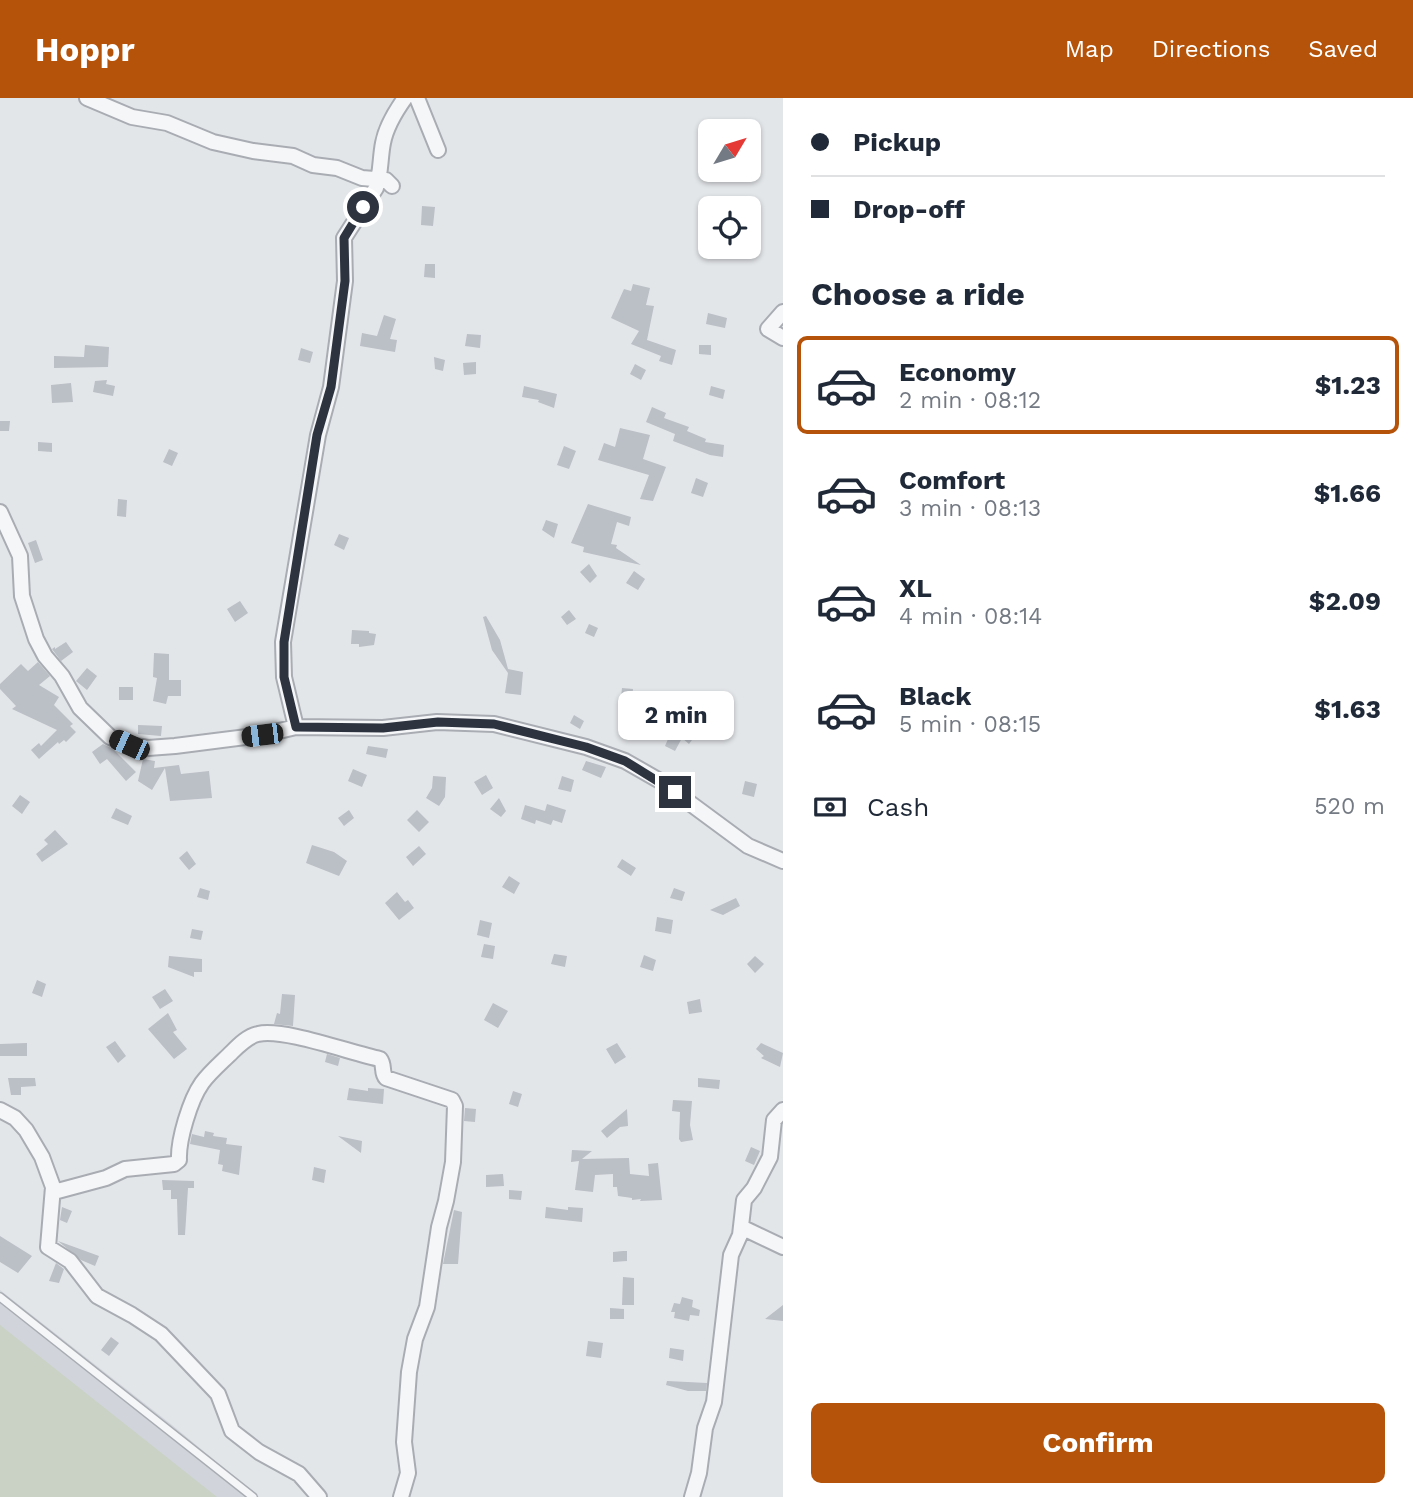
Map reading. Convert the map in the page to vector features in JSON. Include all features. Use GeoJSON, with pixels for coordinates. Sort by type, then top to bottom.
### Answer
{"type":"FeatureCollection","features":[{"type":"Feature","properties":{"kind":"street"},"geometry":{"type":"LineString","coordinates":[[87,98],[132,117],[167,123],[213,142],[293,156],[313,165],[337,168],[385,183]]}},
{"type":"Feature","properties":{"kind":"street"},"geometry":{"type":"LineString","coordinates":[[296,727],[284,677],[284,642],[317,435],[331,387],[345,281],[344,238],[385,183],[383,141],[393,114],[405,98]]}},
{"type":"Feature","properties":{"kind":"street"},"geometry":{"type":"LineString","coordinates":[[418,98],[438,150]]}},
{"type":"Feature","properties":{"kind":"street"},"geometry":{"type":"LineString","coordinates":[[783,312],[768,329],[783,338]]}},
{"type":"Feature","properties":{"kind":"street"},"geometry":{"type":"LineString","coordinates":[[0,512],[20,556],[22,596],[36,639],[80,708],[110,737],[129,745],[148,748],[262,735],[296,727],[383,728],[438,722],[494,724],[586,747],[625,761],[660,781],[748,846],[783,861]]}},
{"type":"Feature","properties":{"kind":"street"},"geometry":{"type":"LineString","coordinates":[[54,1192],[107,1178],[125,1170],[174,1164],[179,1160],[178,1151],[184,1128],[198,1090],[239,1046],[250,1037],[260,1034],[306,1040],[380,1059],[384,1064],[384,1077],[452,1100],[455,1103],[453,1161],[439,1227],[427,1307],[415,1339],[409,1372],[404,1442],[408,1473],[401,1497]]}},
{"type":"Feature","properties":{"kind":"street"},"geometry":{"type":"LineString","coordinates":[[0,1110],[15,1118],[26,1130],[42,1157],[54,1192],[49,1218],[48,1247],[70,1261],[97,1296],[161,1334],[218,1394],[232,1431],[259,1452],[299,1474],[319,1497]]}},
{"type":"Feature","properties":{"kind":"street"},"geometry":{"type":"LineString","coordinates":[[692,1497],[699,1473],[705,1428],[714,1402],[731,1255],[741,1227],[741,1211],[744,1200],[754,1188],[770,1157],[774,1120],[783,1110]]}},
{"type":"Feature","properties":{"kind":"street"},"geometry":{"type":"LineString","coordinates":[[741,1227],[783,1247]]}},
{"type":"Feature","properties":{"kind":"lane"},"geometry":{"type":"LineString","coordinates":[[0,1297],[253,1497]]}},
{"type":"Feature","properties":{"kind":"shaded area"},"geometry":{"type":"Polygon","coordinates":[[[0,1290],[172,1425],[259,1497],[0,1497],[0,1290]]]}},
{"type":"Feature","properties":{"kind":"shaded area"},"geometry":{"type":"Polygon","coordinates":[[[0,1325],[217,1497],[0,1497],[0,1325]]]}},
{"type":"Feature","properties":{"kind":"building"},"geometry":{"type":"Polygon","coordinates":[[[422,206],[435,207],[433,226],[421,225],[422,206]]]}},
{"type":"Feature","properties":{"kind":"building"},"geometry":{"type":"Polygon","coordinates":[[[425,264],[435,264],[435,278],[424,277],[425,264]]]}},
{"type":"Feature","properties":{"kind":"building"},"geometry":{"type":"Polygon","coordinates":[[[633,284],[650,288],[646,305],[654,306],[647,340],[676,350],[672,365],[659,361],[661,356],[631,344],[639,331],[611,318],[624,289],[631,291],[633,284]]]}},
{"type":"Feature","properties":{"kind":"building"},"geometry":{"type":"Polygon","coordinates":[[[708,313],[727,318],[725,328],[706,324],[708,313]]]}},
{"type":"Feature","properties":{"kind":"building"},"geometry":{"type":"Polygon","coordinates":[[[384,315],[396,319],[390,339],[397,340],[395,352],[360,346],[362,333],[377,336],[384,315]]]}},
{"type":"Feature","properties":{"kind":"building"},"geometry":{"type":"Polygon","coordinates":[[[467,334],[481,335],[480,348],[465,346],[467,334]]]}},
{"type":"Feature","properties":{"kind":"building"},"geometry":{"type":"Polygon","coordinates":[[[85,345],[109,347],[108,367],[54,368],[54,356],[84,357],[85,345]]]}},
{"type":"Feature","properties":{"kind":"building"},"geometry":{"type":"Polygon","coordinates":[[[699,345],[711,345],[711,355],[699,354],[699,345]]]}},
{"type":"Feature","properties":{"kind":"building"},"geometry":{"type":"Polygon","coordinates":[[[301,348],[313,352],[310,363],[298,360],[301,348]]]}},
{"type":"Feature","properties":{"kind":"building"},"geometry":{"type":"Polygon","coordinates":[[[434,357],[445,360],[443,371],[435,369],[434,357]]]}},
{"type":"Feature","properties":{"kind":"building"},"geometry":{"type":"Polygon","coordinates":[[[476,362],[476,374],[464,375],[463,363],[476,362]]]}},
{"type":"Feature","properties":{"kind":"building"},"geometry":{"type":"Polygon","coordinates":[[[635,364],[646,370],[641,380],[630,374],[635,364]]]}},
{"type":"Feature","properties":{"kind":"building"},"geometry":{"type":"Polygon","coordinates":[[[107,380],[106,384],[115,386],[113,396],[93,392],[95,381],[107,380]]]}},
{"type":"Feature","properties":{"kind":"building"},"geometry":{"type":"Polygon","coordinates":[[[71,383],[73,402],[52,403],[51,385],[71,383]]]}},
{"type":"Feature","properties":{"kind":"building"},"geometry":{"type":"Polygon","coordinates":[[[524,386],[557,394],[554,408],[538,402],[539,400],[522,397],[524,386]]]}},
{"type":"Feature","properties":{"kind":"building"},"geometry":{"type":"Polygon","coordinates":[[[711,386],[725,390],[723,399],[709,395],[711,386]]]}},
{"type":"Feature","properties":{"kind":"building"},"geometry":{"type":"Polygon","coordinates":[[[652,407],[666,413],[664,418],[689,427],[687,431],[706,439],[705,442],[724,445],[723,457],[673,441],[675,434],[646,422],[652,407]]]}},
{"type":"Feature","properties":{"kind":"building"},"geometry":{"type":"Polygon","coordinates":[[[0,421],[10,421],[9,431],[0,431],[0,421]]]}},
{"type":"Feature","properties":{"kind":"building"},"geometry":{"type":"Polygon","coordinates":[[[620,428],[650,435],[643,459],[666,467],[653,501],[640,499],[649,475],[598,460],[604,443],[615,447],[620,428]]]}},
{"type":"Feature","properties":{"kind":"building"},"geometry":{"type":"Polygon","coordinates":[[[38,442],[52,443],[52,452],[38,451],[38,442]]]}},
{"type":"Feature","properties":{"kind":"building"},"geometry":{"type":"Polygon","coordinates":[[[564,446],[576,451],[569,469],[557,465],[564,446]]]}},
{"type":"Feature","properties":{"kind":"building"},"geometry":{"type":"Polygon","coordinates":[[[169,449],[178,453],[172,466],[163,462],[169,449]]]}},
{"type":"Feature","properties":{"kind":"building"},"geometry":{"type":"Polygon","coordinates":[[[696,478],[708,483],[703,497],[691,493],[696,478]]]}},
{"type":"Feature","properties":{"kind":"building"},"geometry":{"type":"Polygon","coordinates":[[[118,499],[127,500],[126,517],[117,516],[118,499]]]}},
{"type":"Feature","properties":{"kind":"building"},"geometry":{"type":"Polygon","coordinates":[[[588,504],[631,517],[629,526],[617,522],[611,544],[617,545],[616,548],[641,565],[583,552],[584,547],[571,543],[588,504]]]}},
{"type":"Feature","properties":{"kind":"building"},"geometry":{"type":"Polygon","coordinates":[[[546,520],[558,524],[554,538],[542,530],[546,520]]]}},
{"type":"Feature","properties":{"kind":"building"},"geometry":{"type":"Polygon","coordinates":[[[339,534],[349,538],[344,550],[334,545],[339,534]]]}},
{"type":"Feature","properties":{"kind":"building"},"geometry":{"type":"Polygon","coordinates":[[[36,540],[43,560],[35,563],[28,543],[36,540]]]}},
{"type":"Feature","properties":{"kind":"building"},"geometry":{"type":"Polygon","coordinates":[[[589,564],[597,576],[590,583],[580,572],[589,564]]]}},
{"type":"Feature","properties":{"kind":"building"},"geometry":{"type":"Polygon","coordinates":[[[634,571],[645,579],[638,590],[626,583],[634,571]]]}},
{"type":"Feature","properties":{"kind":"building"},"geometry":{"type":"Polygon","coordinates":[[[240,601],[248,613],[235,622],[227,609],[240,601]]]}},
{"type":"Feature","properties":{"kind":"building"},"geometry":{"type":"Polygon","coordinates":[[[569,610],[576,619],[567,625],[561,617],[569,610]]]}},
{"type":"Feature","properties":{"kind":"building"},"geometry":{"type":"Polygon","coordinates":[[[486,616],[500,640],[508,669],[523,672],[521,695],[505,693],[508,673],[492,650],[483,617],[486,616]]]}},
{"type":"Feature","properties":{"kind":"building"},"geometry":{"type":"Polygon","coordinates":[[[589,624],[598,628],[594,637],[585,633],[589,624]]]}},
{"type":"Feature","properties":{"kind":"building"},"geometry":{"type":"Polygon","coordinates":[[[352,630],[376,634],[374,645],[359,647],[359,644],[351,644],[352,630]]]}},
{"type":"Feature","properties":{"kind":"building"},"geometry":{"type":"Polygon","coordinates":[[[66,642],[73,652],[61,661],[52,649],[66,642]]]}},
{"type":"Feature","properties":{"kind":"building"},"geometry":{"type":"Polygon","coordinates":[[[154,653],[169,654],[169,680],[181,680],[181,696],[168,696],[166,704],[153,701],[157,678],[153,677],[154,653]]]}},
{"type":"Feature","properties":{"kind":"building"},"geometry":{"type":"Polygon","coordinates":[[[38,662],[50,676],[39,685],[59,697],[54,705],[73,724],[70,726],[76,732],[66,742],[58,742],[39,759],[31,750],[39,743],[41,746],[57,730],[12,709],[16,706],[0,689],[0,684],[21,664],[28,671],[38,662]]]}},
{"type":"Feature","properties":{"kind":"building"},"geometry":{"type":"Polygon","coordinates":[[[87,668],[97,676],[87,690],[76,681],[87,668]]]}},
{"type":"Feature","properties":{"kind":"building"},"geometry":{"type":"Polygon","coordinates":[[[119,687],[133,687],[133,700],[119,700],[119,687]]]}},
{"type":"Feature","properties":{"kind":"building"},"geometry":{"type":"Polygon","coordinates":[[[622,688],[633,689],[632,698],[621,697],[622,688]]]}},
{"type":"Feature","properties":{"kind":"building"},"geometry":{"type":"Polygon","coordinates":[[[574,715],[584,721],[580,729],[570,723],[574,715]]]}},
{"type":"Feature","properties":{"kind":"building"},"geometry":{"type":"Polygon","coordinates":[[[688,719],[700,729],[689,744],[682,738],[675,751],[665,746],[668,739],[652,731],[657,723],[677,734],[688,719]]]}},
{"type":"Feature","properties":{"kind":"building"},"geometry":{"type":"Polygon","coordinates":[[[138,725],[162,726],[161,736],[138,734],[138,725]]]}},
{"type":"Feature","properties":{"kind":"building"},"geometry":{"type":"Polygon","coordinates":[[[103,744],[113,749],[136,772],[126,781],[107,759],[100,764],[92,752],[103,744]]]}},
{"type":"Feature","properties":{"kind":"building"},"geometry":{"type":"Polygon","coordinates":[[[368,746],[388,749],[386,758],[366,754],[368,746]]]}},
{"type":"Feature","properties":{"kind":"building"},"geometry":{"type":"Polygon","coordinates":[[[143,759],[155,761],[154,768],[179,765],[181,774],[209,771],[212,798],[170,801],[165,768],[152,790],[138,781],[143,759]]]}},
{"type":"Feature","properties":{"kind":"building"},"geometry":{"type":"Polygon","coordinates":[[[586,761],[606,767],[601,778],[582,770],[586,761]]]}},
{"type":"Feature","properties":{"kind":"building"},"geometry":{"type":"Polygon","coordinates":[[[353,769],[367,775],[362,787],[348,781],[353,769]]]}},
{"type":"Feature","properties":{"kind":"building"},"geometry":{"type":"Polygon","coordinates":[[[486,775],[493,788],[482,795],[474,782],[486,775]]]}},
{"type":"Feature","properties":{"kind":"building"},"geometry":{"type":"Polygon","coordinates":[[[433,776],[446,777],[445,797],[439,806],[426,798],[432,788],[433,776]]]}},
{"type":"Feature","properties":{"kind":"building"},"geometry":{"type":"Polygon","coordinates":[[[562,776],[574,780],[571,792],[558,789],[562,776]]]}},
{"type":"Feature","properties":{"kind":"building"},"geometry":{"type":"Polygon","coordinates":[[[745,781],[757,784],[754,797],[742,794],[745,781]]]}},
{"type":"Feature","properties":{"kind":"building"},"geometry":{"type":"Polygon","coordinates":[[[20,795],[30,802],[22,814],[12,806],[20,795]]]}},
{"type":"Feature","properties":{"kind":"building"},"geometry":{"type":"Polygon","coordinates":[[[499,798],[506,811],[501,817],[490,809],[499,798]]]}},
{"type":"Feature","properties":{"kind":"building"},"geometry":{"type":"Polygon","coordinates":[[[547,804],[566,810],[562,823],[553,820],[551,825],[536,820],[535,824],[521,819],[525,805],[545,811],[547,804]]]}},
{"type":"Feature","properties":{"kind":"building"},"geometry":{"type":"Polygon","coordinates":[[[116,808],[132,816],[128,825],[111,818],[116,808]]]}},
{"type":"Feature","properties":{"kind":"building"},"geometry":{"type":"Polygon","coordinates":[[[349,810],[354,818],[344,826],[338,818],[349,810]]]}},
{"type":"Feature","properties":{"kind":"building"},"geometry":{"type":"Polygon","coordinates":[[[417,810],[429,822],[419,832],[407,820],[417,810]]]}},
{"type":"Feature","properties":{"kind":"building"},"geometry":{"type":"Polygon","coordinates":[[[55,830],[68,844],[42,862],[36,854],[48,844],[44,840],[55,830]]]}},
{"type":"Feature","properties":{"kind":"building"},"geometry":{"type":"Polygon","coordinates":[[[312,845],[334,852],[347,861],[339,876],[306,863],[312,845]]]}},
{"type":"Feature","properties":{"kind":"building"},"geometry":{"type":"Polygon","coordinates":[[[419,846],[426,854],[413,866],[406,857],[419,846]]]}},
{"type":"Feature","properties":{"kind":"building"},"geometry":{"type":"Polygon","coordinates":[[[187,851],[196,864],[189,870],[179,858],[187,851]]]}},
{"type":"Feature","properties":{"kind":"building"},"geometry":{"type":"Polygon","coordinates":[[[622,859],[636,868],[631,876],[617,867],[622,859]]]}},
{"type":"Feature","properties":{"kind":"building"},"geometry":{"type":"Polygon","coordinates":[[[509,876],[520,883],[514,894],[502,887],[509,876]]]}},
{"type":"Feature","properties":{"kind":"building"},"geometry":{"type":"Polygon","coordinates":[[[200,888],[210,891],[208,900],[197,897],[200,888]]]}},
{"type":"Feature","properties":{"kind":"building"},"geometry":{"type":"Polygon","coordinates":[[[674,888],[685,892],[682,901],[670,898],[674,888]]]}},
{"type":"Feature","properties":{"kind":"building"},"geometry":{"type":"Polygon","coordinates":[[[397,892],[414,908],[399,920],[385,903],[397,892]]]}},
{"type":"Feature","properties":{"kind":"building"},"geometry":{"type":"Polygon","coordinates":[[[736,898],[740,906],[723,915],[710,910],[736,898]]]}},
{"type":"Feature","properties":{"kind":"building"},"geometry":{"type":"Polygon","coordinates":[[[657,917],[673,920],[671,934],[655,931],[657,917]]]}},
{"type":"Feature","properties":{"kind":"building"},"geometry":{"type":"Polygon","coordinates":[[[480,920],[492,923],[489,938],[477,935],[480,920]]]}},
{"type":"Feature","properties":{"kind":"building"},"geometry":{"type":"Polygon","coordinates":[[[192,929],[203,931],[201,940],[190,938],[192,929]]]}},
{"type":"Feature","properties":{"kind":"building"},"geometry":{"type":"Polygon","coordinates":[[[484,944],[495,946],[493,959],[481,957],[484,944]]]}},
{"type":"Feature","properties":{"kind":"building"},"geometry":{"type":"Polygon","coordinates":[[[554,954],[567,956],[565,967],[551,964],[554,954]]]}},
{"type":"Feature","properties":{"kind":"building"},"geometry":{"type":"Polygon","coordinates":[[[644,955],[656,960],[653,971],[640,967],[644,955]]]}},
{"type":"Feature","properties":{"kind":"building"},"geometry":{"type":"Polygon","coordinates":[[[169,956],[202,959],[202,972],[194,972],[194,977],[168,967],[169,956]]]}},
{"type":"Feature","properties":{"kind":"building"},"geometry":{"type":"Polygon","coordinates":[[[755,956],[764,964],[755,973],[747,964],[755,956]]]}},
{"type":"Feature","properties":{"kind":"building"},"geometry":{"type":"Polygon","coordinates":[[[37,980],[46,984],[42,997],[32,993],[37,980]]]}},
{"type":"Feature","properties":{"kind":"building"},"geometry":{"type":"Polygon","coordinates":[[[165,989],[173,1001],[160,1009],[152,997],[165,989]]]}},
{"type":"Feature","properties":{"kind":"building"},"geometry":{"type":"Polygon","coordinates":[[[282,994],[295,995],[293,1026],[274,1024],[277,1013],[280,1014],[282,994]]]}},
{"type":"Feature","properties":{"kind":"building"},"geometry":{"type":"Polygon","coordinates":[[[700,999],[702,1012],[689,1014],[687,1002],[700,999]]]}},
{"type":"Feature","properties":{"kind":"building"},"geometry":{"type":"Polygon","coordinates":[[[493,1003],[508,1011],[498,1028],[484,1020],[493,1003]]]}},
{"type":"Feature","properties":{"kind":"building"},"geometry":{"type":"Polygon","coordinates":[[[168,1013],[177,1030],[173,1032],[187,1049],[174,1059],[148,1029],[168,1013]]]}},
{"type":"Feature","properties":{"kind":"building"},"geometry":{"type":"Polygon","coordinates":[[[115,1041],[126,1056],[118,1063],[106,1047],[115,1041]]]}},
{"type":"Feature","properties":{"kind":"building"},"geometry":{"type":"Polygon","coordinates":[[[27,1043],[27,1056],[0,1056],[0,1044],[27,1043]]]}},
{"type":"Feature","properties":{"kind":"building"},"geometry":{"type":"Polygon","coordinates":[[[617,1043],[626,1057],[615,1064],[606,1049],[617,1043]]]}},
{"type":"Feature","properties":{"kind":"building"},"geometry":{"type":"Polygon","coordinates":[[[761,1043],[783,1053],[780,1067],[761,1058],[764,1056],[756,1049],[761,1043]]]}},
{"type":"Feature","properties":{"kind":"building"},"geometry":{"type":"Polygon","coordinates":[[[327,1054],[340,1058],[338,1066],[325,1062],[327,1054]]]}},
{"type":"Feature","properties":{"kind":"building"},"geometry":{"type":"Polygon","coordinates":[[[8,1078],[35,1078],[36,1086],[21,1087],[21,1095],[11,1095],[8,1078]]]}},
{"type":"Feature","properties":{"kind":"building"},"geometry":{"type":"Polygon","coordinates":[[[698,1078],[720,1080],[719,1089],[698,1087],[698,1078]]]}},
{"type":"Feature","properties":{"kind":"building"},"geometry":{"type":"Polygon","coordinates":[[[349,1088],[368,1091],[368,1088],[384,1089],[383,1104],[347,1100],[349,1088]]]}},
{"type":"Feature","properties":{"kind":"building"},"geometry":{"type":"Polygon","coordinates":[[[513,1091],[522,1094],[518,1107],[509,1104],[513,1091]]]}},
{"type":"Feature","properties":{"kind":"building"},"geometry":{"type":"Polygon","coordinates":[[[673,1100],[692,1101],[690,1125],[693,1140],[681,1142],[679,1139],[680,1112],[672,1111],[673,1100]]]}},
{"type":"Feature","properties":{"kind":"building"},"geometry":{"type":"Polygon","coordinates":[[[465,1108],[476,1109],[475,1122],[464,1121],[465,1108]]]}},
{"type":"Feature","properties":{"kind":"building"},"geometry":{"type":"Polygon","coordinates":[[[627,1109],[628,1126],[620,1127],[607,1138],[601,1131],[627,1109]]]}},
{"type":"Feature","properties":{"kind":"building"},"geometry":{"type":"Polygon","coordinates":[[[205,1131],[214,1133],[213,1136],[227,1138],[226,1144],[242,1146],[239,1175],[222,1171],[223,1165],[218,1164],[220,1150],[190,1144],[192,1134],[204,1137],[205,1131]]]}},
{"type":"Feature","properties":{"kind":"building"},"geometry":{"type":"Polygon","coordinates":[[[338,1136],[362,1141],[361,1153],[338,1136]]]}},
{"type":"Feature","properties":{"kind":"building"},"geometry":{"type":"Polygon","coordinates":[[[751,1147],[760,1151],[754,1165],[745,1161],[751,1147]]]}},
{"type":"Feature","properties":{"kind":"building"},"geometry":{"type":"Polygon","coordinates":[[[572,1150],[592,1151],[582,1159],[629,1158],[630,1174],[649,1176],[648,1164],[658,1163],[662,1200],[640,1201],[641,1199],[632,1200],[618,1196],[617,1187],[613,1187],[613,1174],[595,1175],[593,1192],[575,1190],[579,1161],[571,1162],[572,1150]]]}},
{"type":"Feature","properties":{"kind":"building"},"geometry":{"type":"Polygon","coordinates":[[[314,1167],[326,1170],[324,1183],[312,1180],[314,1167]]]}},
{"type":"Feature","properties":{"kind":"building"},"geometry":{"type":"Polygon","coordinates":[[[503,1174],[504,1186],[486,1187],[486,1175],[503,1174]]]}},
{"type":"Feature","properties":{"kind":"building"},"geometry":{"type":"Polygon","coordinates":[[[162,1180],[194,1181],[194,1188],[188,1188],[185,1235],[178,1235],[177,1199],[171,1199],[171,1190],[163,1190],[162,1180]]]}},
{"type":"Feature","properties":{"kind":"building"},"geometry":{"type":"Polygon","coordinates":[[[509,1190],[522,1191],[521,1200],[509,1199],[509,1190]]]}},
{"type":"Feature","properties":{"kind":"building"},"geometry":{"type":"Polygon","coordinates":[[[62,1207],[72,1211],[67,1223],[60,1220],[62,1207]]]}},
{"type":"Feature","properties":{"kind":"building"},"geometry":{"type":"Polygon","coordinates":[[[546,1207],[568,1210],[568,1207],[583,1208],[582,1222],[545,1218],[546,1207]]]}},
{"type":"Feature","properties":{"kind":"building"},"geometry":{"type":"Polygon","coordinates":[[[454,1210],[462,1212],[458,1264],[443,1264],[454,1210]]]}},
{"type":"Feature","properties":{"kind":"building"},"geometry":{"type":"Polygon","coordinates":[[[0,1236],[32,1256],[18,1273],[0,1262],[0,1236]]]}},
{"type":"Feature","properties":{"kind":"building"},"geometry":{"type":"Polygon","coordinates":[[[58,1241],[99,1256],[95,1266],[81,1260],[58,1241]]]}},
{"type":"Feature","properties":{"kind":"building"},"geometry":{"type":"Polygon","coordinates":[[[627,1251],[627,1261],[613,1262],[613,1252],[627,1251]]]}},
{"type":"Feature","properties":{"kind":"building"},"geometry":{"type":"Polygon","coordinates":[[[56,1263],[64,1269],[59,1283],[49,1281],[56,1263]]]}},
{"type":"Feature","properties":{"kind":"building"},"geometry":{"type":"Polygon","coordinates":[[[623,1277],[634,1278],[634,1305],[622,1305],[623,1277]]]}},
{"type":"Feature","properties":{"kind":"building"},"geometry":{"type":"Polygon","coordinates":[[[682,1297],[693,1300],[692,1307],[700,1310],[699,1316],[690,1315],[689,1321],[674,1318],[675,1312],[671,1312],[674,1303],[680,1304],[682,1297]]]}},
{"type":"Feature","properties":{"kind":"building"},"geometry":{"type":"Polygon","coordinates":[[[783,1305],[783,1321],[765,1319],[783,1305]]]}},
{"type":"Feature","properties":{"kind":"building"},"geometry":{"type":"Polygon","coordinates":[[[610,1308],[624,1309],[624,1319],[610,1319],[610,1308]]]}},
{"type":"Feature","properties":{"kind":"building"},"geometry":{"type":"Polygon","coordinates":[[[111,1337],[119,1343],[109,1356],[101,1350],[111,1337]]]}},
{"type":"Feature","properties":{"kind":"building"},"geometry":{"type":"Polygon","coordinates":[[[588,1341],[603,1343],[601,1358],[586,1356],[588,1341]]]}},
{"type":"Feature","properties":{"kind":"building"},"geometry":{"type":"Polygon","coordinates":[[[670,1348],[684,1350],[683,1361],[669,1358],[670,1348]]]}},
{"type":"Feature","properties":{"kind":"building"},"geometry":{"type":"Polygon","coordinates":[[[667,1381],[707,1383],[706,1391],[688,1391],[666,1385],[667,1381]]]}},
{"type":"Feature","properties":{"kind":"route"},"geometry":{"type":"LineString","coordinates":[[363,207],[344,238],[345,281],[331,387],[317,435],[284,642],[284,677],[296,727],[383,728],[438,722],[494,724],[533,732],[625,761],[675,792]]}}]}
